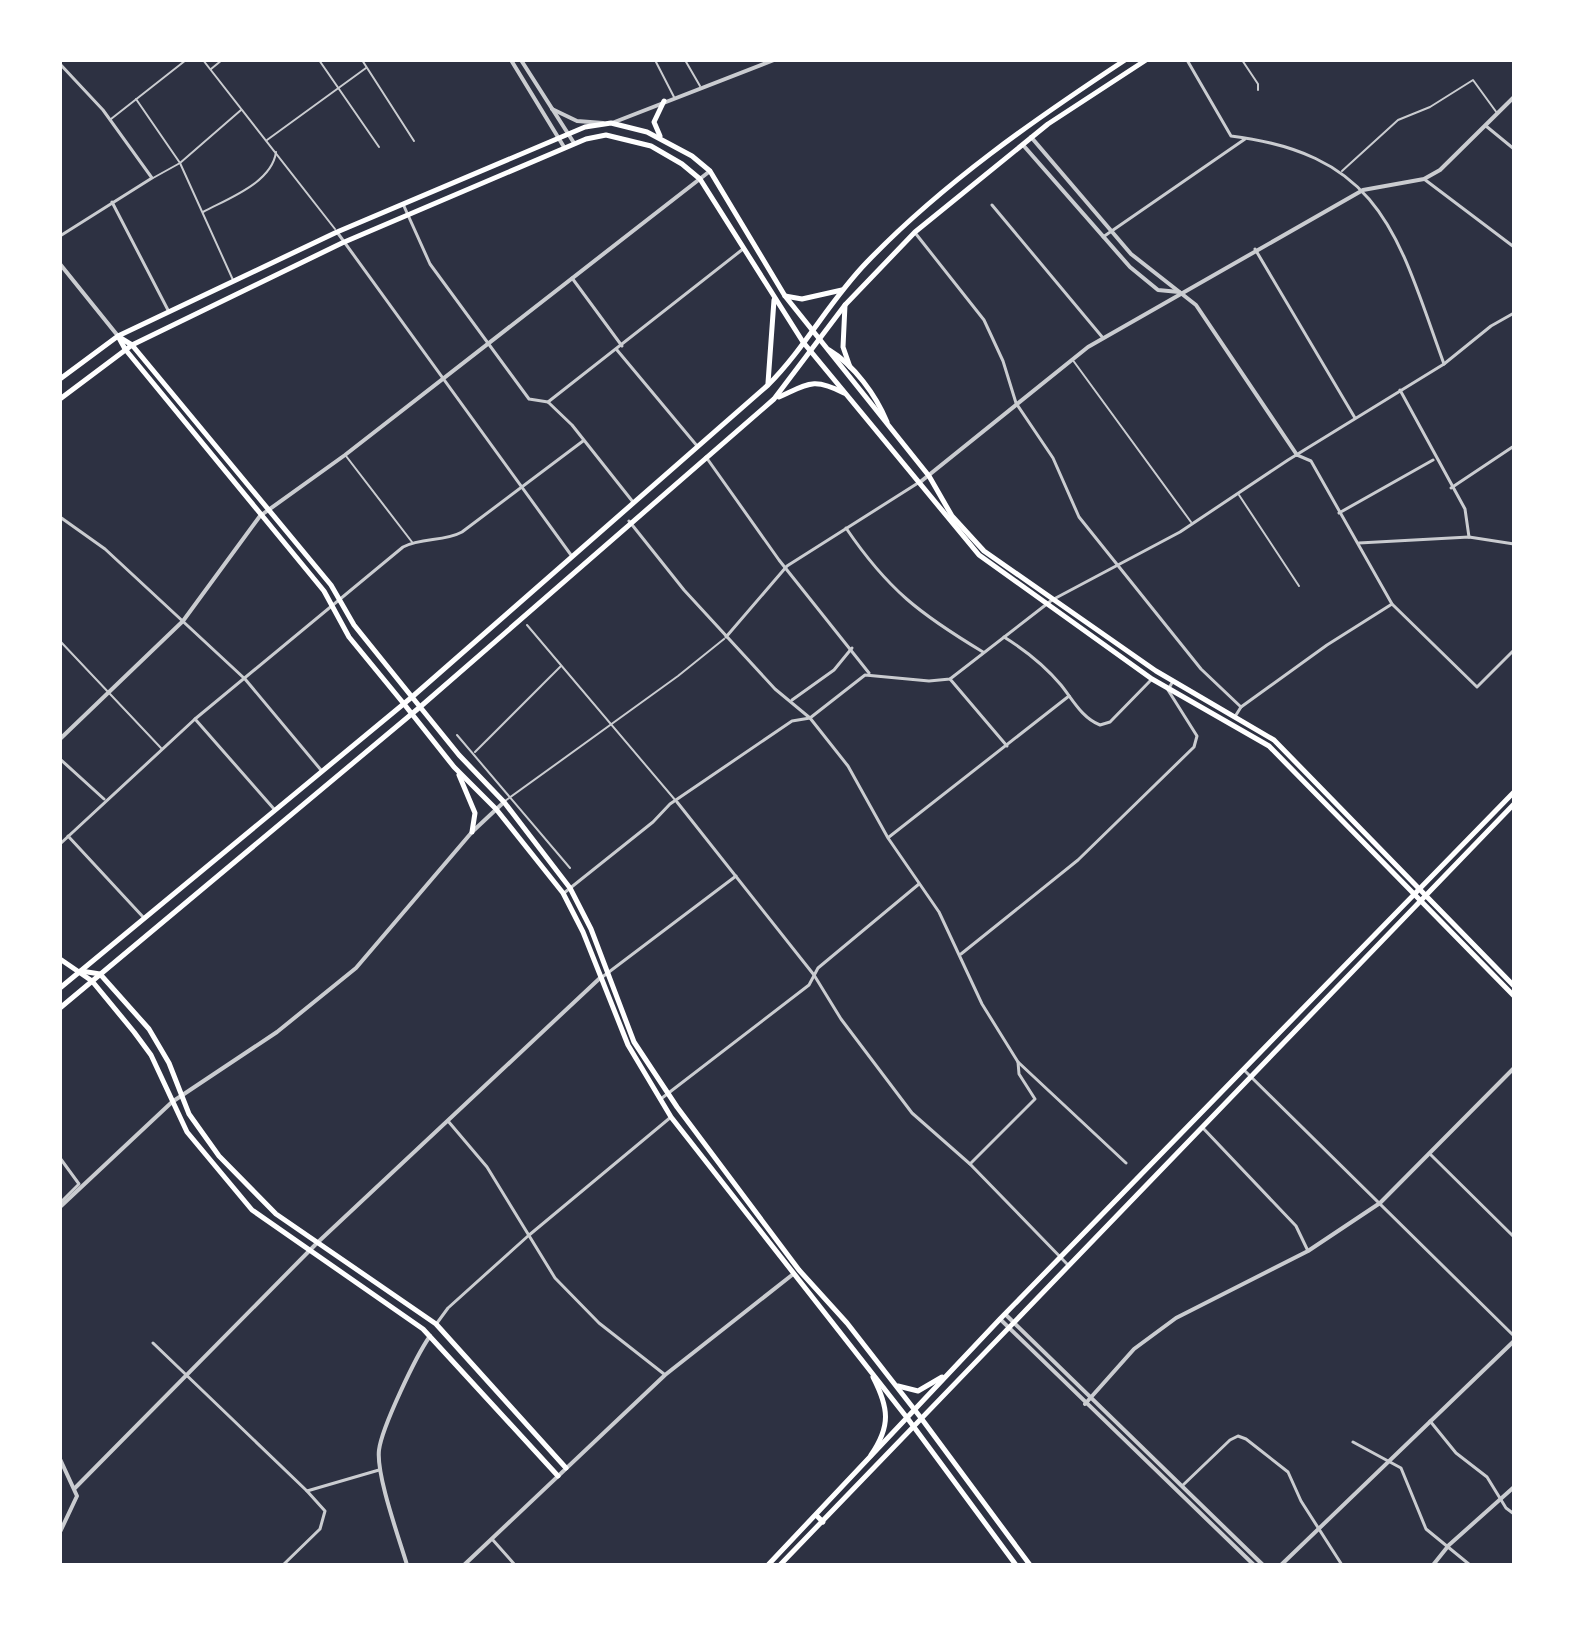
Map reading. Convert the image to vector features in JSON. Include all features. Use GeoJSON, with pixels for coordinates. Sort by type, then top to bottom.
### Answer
{"type":"FeatureCollection","features":[{"type":"Feature","properties":{"kind":"main road"},"geometry":{"type":"LineString","coordinates":[[60,988],[404,704],[768,385],[843,289],[908,222],[1031,122],[1125,60]]}},
{"type":"Feature","properties":{"kind":"main road"},"geometry":{"type":"LineString","coordinates":[[60,1008],[412,714],[629,521],[774,399],[845,305],[915,232],[1030,137],[1146,60]]}},
{"type":"Feature","properties":{"kind":"main road"},"geometry":{"type":"LineString","coordinates":[[663,140],[654,122],[664,101]]}},
{"type":"Feature","properties":{"kind":"main road"},"geometry":{"type":"LineString","coordinates":[[60,379],[118,336],[337,232],[557,137],[611,123],[647,132],[710,171],[785,296],[929,476],[952,516],[984,551],[1173,681],[1282,746],[1514,996]]}},
{"type":"Feature","properties":{"kind":"main road"},"geometry":{"type":"LineString","coordinates":[[60,399],[132,345],[342,243],[564,147],[606,135],[651,146],[700,179],[803,342],[979,555],[1168,690],[1277,752],[1514,986]]}},
{"type":"Feature","properties":{"kind":"main road"},"geometry":{"type":"LineString","coordinates":[[785,296],[802,299],[843,289]]}},
{"type":"Feature","properties":{"kind":"main road"},"geometry":{"type":"LineString","coordinates":[[768,385],[772,364],[774,300]]}},
{"type":"Feature","properties":{"kind":"main road"},"geometry":{"type":"LineString","coordinates":[[845,305],[843,347],[850,367]]}},
{"type":"Feature","properties":{"kind":"main road"},"geometry":{"type":"LineString","coordinates":[[118,336],[132,345],[331,585],[339,601],[412,697],[459,755],[504,802],[570,888],[591,929],[603,976],[628,1045],[671,1117],[915,1428],[1016,1565]]}},
{"type":"Feature","properties":{"kind":"main road"},"geometry":{"type":"LineString","coordinates":[[118,336],[125,349],[324,591],[349,637],[454,767],[496,809],[563,893],[634,1042],[668,1093],[799,1270],[892,1380],[1030,1565]]}},
{"type":"Feature","properties":{"kind":"main road"},"geometry":{"type":"LineString","coordinates":[[825,348],[850,367],[880,405],[891,430]]}},
{"type":"Feature","properties":{"kind":"main road"},"geometry":{"type":"LineString","coordinates":[[774,399],[812,382],[824,382],[844,393]]}},
{"type":"Feature","properties":{"kind":"main road"},"geometry":{"type":"LineString","coordinates":[[454,767],[473,805],[472,832]]}},
{"type":"Feature","properties":{"kind":"main road"},"geometry":{"type":"LineString","coordinates":[[780,1565],[1250,1076],[1514,792]]}},
{"type":"Feature","properties":{"kind":"main road"},"geometry":{"type":"LineString","coordinates":[[768,1565],[1002,1316],[1062,1259],[1244,1070],[1420,894],[1514,804]]}},
{"type":"Feature","properties":{"kind":"main road"},"geometry":{"type":"LineString","coordinates":[[60,959],[92,981],[151,1055],[195,1144],[245,1202],[269,1225],[430,1336],[558,1476]]}},
{"type":"Feature","properties":{"kind":"main road"},"geometry":{"type":"LineString","coordinates":[[80,971],[100,974],[149,1029],[183,1094],[189,1114],[219,1156],[271,1209],[436,1324],[566,1468]]}},
{"type":"Feature","properties":{"kind":"main road"},"geometry":{"type":"LineString","coordinates":[[792,1275],[799,1270]]}},
{"type":"Feature","properties":{"kind":"main road"},"geometry":{"type":"LineString","coordinates":[[430,1336],[436,1324]]}},
{"type":"Feature","properties":{"kind":"main road"},"geometry":{"type":"LineString","coordinates":[[892,1380],[905,1391],[918,1391],[956,1366]]}},
{"type":"Feature","properties":{"kind":"main road"},"geometry":{"type":"LineString","coordinates":[[860,1470],[883,1436],[888,1422],[885,1400],[871,1373]]}},
{"type":"Feature","properties":{"kind":"main road"},"geometry":{"type":"LineString","coordinates":[[816,1515],[823,1522]]}},
{"type":"Feature","properties":{"kind":"street"},"geometry":{"type":"LineString","coordinates":[[110,120],[186,60]]}},
{"type":"Feature","properties":{"kind":"street"},"geometry":{"type":"LineString","coordinates":[[203,60],[337,232],[342,243],[525,488],[571,555]]}},
{"type":"Feature","properties":{"kind":"street"},"geometry":{"type":"LineString","coordinates":[[210,69],[222,60]]}},
{"type":"Feature","properties":{"kind":"street"},"geometry":{"type":"LineString","coordinates":[[319,60],[379,147]]}},
{"type":"Feature","properties":{"kind":"street"},"geometry":{"type":"LineString","coordinates":[[362,60],[414,141]]}},
{"type":"Feature","properties":{"kind":"street"},"geometry":{"type":"LineString","coordinates":[[511,60],[564,147]]}},
{"type":"Feature","properties":{"kind":"street"},"geometry":{"type":"LineString","coordinates":[[521,60],[574,143]]}},
{"type":"Feature","properties":{"kind":"street"},"geometry":{"type":"LineString","coordinates":[[655,60],[674,97]]}},
{"type":"Feature","properties":{"kind":"street"},"geometry":{"type":"LineString","coordinates":[[685,60],[700,86]]}},
{"type":"Feature","properties":{"kind":"street"},"geometry":{"type":"LineString","coordinates":[[552,109],[577,121],[611,123],[700,86],[774,60]]}},
{"type":"Feature","properties":{"kind":"street"},"geometry":{"type":"LineString","coordinates":[[1187,60],[1231,136],[1246,138],[1342,171],[1382,212],[1410,271],[1444,364]]}},
{"type":"Feature","properties":{"kind":"street"},"geometry":{"type":"LineString","coordinates":[[1242,60],[1258,84],[1258,90]]}},
{"type":"Feature","properties":{"kind":"street"},"geometry":{"type":"LineString","coordinates":[[60,64],[110,120],[152,178]]}},
{"type":"Feature","properties":{"kind":"street"},"geometry":{"type":"LineString","coordinates":[[267,140],[366,68]]}},
{"type":"Feature","properties":{"kind":"street"},"geometry":{"type":"LineString","coordinates":[[1342,171],[1398,120],[1430,107],[1473,80],[1497,114]]}},
{"type":"Feature","properties":{"kind":"street"},"geometry":{"type":"LineString","coordinates":[[60,1205],[172,1102],[277,1032],[356,968],[472,832],[496,809],[726,637],[787,566],[929,476],[1071,358],[1103,338],[1363,190],[1424,179],[1440,170],[1514,97]]}},
{"type":"Feature","properties":{"kind":"street"},"geometry":{"type":"LineString","coordinates":[[136,99],[180,163],[234,281]]}},
{"type":"Feature","properties":{"kind":"street"},"geometry":{"type":"LineString","coordinates":[[60,236],[180,163],[241,110]]}},
{"type":"Feature","properties":{"kind":"street"},"geometry":{"type":"LineString","coordinates":[[606,135],[611,123]]}},
{"type":"Feature","properties":{"kind":"street"},"geometry":{"type":"LineString","coordinates":[[1485,126],[1514,149]]}},
{"type":"Feature","properties":{"kind":"street"},"geometry":{"type":"LineString","coordinates":[[1030,137],[1143,266],[1196,305],[1297,455],[1311,461],[1392,604],[1477,687],[1514,650]]}},
{"type":"Feature","properties":{"kind":"street"},"geometry":{"type":"LineString","coordinates":[[1103,237],[1246,138]]}},
{"type":"Feature","properties":{"kind":"street"},"geometry":{"type":"LineString","coordinates":[[1021,144],[1145,281],[1158,290],[1182,292]]}},
{"type":"Feature","properties":{"kind":"street"},"geometry":{"type":"LineString","coordinates":[[202,213],[243,191],[269,170],[276,152]]}},
{"type":"Feature","properties":{"kind":"street"},"geometry":{"type":"LineString","coordinates":[[60,739],[183,621],[260,516],[345,455],[710,171]]}},
{"type":"Feature","properties":{"kind":"street"},"geometry":{"type":"LineString","coordinates":[[1424,179],[1514,247]]}},
{"type":"Feature","properties":{"kind":"street"},"geometry":{"type":"LineString","coordinates":[[112,202],[169,312]]}},
{"type":"Feature","properties":{"kind":"street"},"geometry":{"type":"LineString","coordinates":[[403,203],[430,264],[529,399],[548,402],[633,502]]}},
{"type":"Feature","properties":{"kind":"street"},"geometry":{"type":"LineString","coordinates":[[992,205],[1103,338]]}},
{"type":"Feature","properties":{"kind":"street"},"geometry":{"type":"LineString","coordinates":[[915,232],[984,320],[1003,361],[1016,403],[1053,458],[1079,517],[1201,669],[1241,707]]}},
{"type":"Feature","properties":{"kind":"street"},"geometry":{"type":"LineString","coordinates":[[548,402],[743,248]]}},
{"type":"Feature","properties":{"kind":"street"},"geometry":{"type":"LineString","coordinates":[[1255,249],[1355,418]]}},
{"type":"Feature","properties":{"kind":"street"},"geometry":{"type":"LineString","coordinates":[[60,264],[118,336]]}},
{"type":"Feature","properties":{"kind":"street"},"geometry":{"type":"LineString","coordinates":[[572,278],[622,346]]}},
{"type":"Feature","properties":{"kind":"street"},"geometry":{"type":"LineString","coordinates":[[563,893],[653,822],[670,804],[792,721],[810,718],[869,673],[929,681],[950,679],[1052,600],[1193,524],[1444,364],[1491,326],[1514,313]]}},
{"type":"Feature","properties":{"kind":"street"},"geometry":{"type":"LineString","coordinates":[[617,350],[698,447]]}},
{"type":"Feature","properties":{"kind":"street"},"geometry":{"type":"LineString","coordinates":[[1071,358],[1193,524]]}},
{"type":"Feature","properties":{"kind":"street"},"geometry":{"type":"LineString","coordinates":[[1399,390],[1465,509],[1469,537]]}},
{"type":"Feature","properties":{"kind":"street"},"geometry":{"type":"LineString","coordinates":[[60,844],[195,719],[412,542],[450,538],[525,488],[583,441]]}},
{"type":"Feature","properties":{"kind":"street"},"geometry":{"type":"LineString","coordinates":[[1451,488],[1514,446]]}},
{"type":"Feature","properties":{"kind":"street"},"geometry":{"type":"LineString","coordinates":[[345,455],[412,542]]}},
{"type":"Feature","properties":{"kind":"street"},"geometry":{"type":"LineString","coordinates":[[706,457],[779,560],[787,566],[869,673]]}},
{"type":"Feature","properties":{"kind":"street"},"geometry":{"type":"LineString","coordinates":[[1339,513],[1435,459]]}},
{"type":"Feature","properties":{"kind":"street"},"geometry":{"type":"LineString","coordinates":[[1238,494],[1299,586]]}},
{"type":"Feature","properties":{"kind":"street"},"geometry":{"type":"LineString","coordinates":[[60,517],[105,549],[245,679],[321,770]]}},
{"type":"Feature","properties":{"kind":"street"},"geometry":{"type":"LineString","coordinates":[[629,521],[726,637],[810,718],[848,766],[888,838],[961,954],[982,1004],[1018,1062],[1126,1163]]}},
{"type":"Feature","properties":{"kind":"street"},"geometry":{"type":"LineString","coordinates":[[846,528],[874,568],[906,602],[983,652]]}},
{"type":"Feature","properties":{"kind":"street"},"geometry":{"type":"LineString","coordinates":[[1358,543],[1469,537],[1514,544]]}},
{"type":"Feature","properties":{"kind":"street"},"geometry":{"type":"LineString","coordinates":[[1232,724],[1241,707],[1327,645],[1392,604]]}},
{"type":"Feature","properties":{"kind":"street"},"geometry":{"type":"LineString","coordinates":[[527,625],[736,876],[814,975],[912,1113],[970,1164],[1068,1265]]}},
{"type":"Feature","properties":{"kind":"street"},"geometry":{"type":"LineString","coordinates":[[1004,637],[1024,649],[1087,718],[1106,724],[1152,679]]}},
{"type":"Feature","properties":{"kind":"street"},"geometry":{"type":"LineString","coordinates":[[60,641],[162,749]]}},
{"type":"Feature","properties":{"kind":"street"},"geometry":{"type":"LineString","coordinates":[[791,701],[834,670],[852,648]]}},
{"type":"Feature","properties":{"kind":"street"},"geometry":{"type":"LineString","coordinates":[[473,753],[562,665]]}},
{"type":"Feature","properties":{"kind":"street"},"geometry":{"type":"LineString","coordinates":[[950,679],[1007,746]]}},
{"type":"Feature","properties":{"kind":"street"},"geometry":{"type":"LineString","coordinates":[[961,954],[1078,860],[1194,747],[1197,736],[1168,690],[1173,681]]}},
{"type":"Feature","properties":{"kind":"street"},"geometry":{"type":"LineString","coordinates":[[888,838],[1069,696]]}},
{"type":"Feature","properties":{"kind":"street"},"geometry":{"type":"LineString","coordinates":[[195,719],[274,809]]}},
{"type":"Feature","properties":{"kind":"street"},"geometry":{"type":"LineString","coordinates":[[457,735],[570,868]]}},
{"type":"Feature","properties":{"kind":"street"},"geometry":{"type":"LineString","coordinates":[[60,759],[105,800]]}},
{"type":"Feature","properties":{"kind":"street"},"geometry":{"type":"LineString","coordinates":[[68,836],[144,918]]}},
{"type":"Feature","properties":{"kind":"street"},"geometry":{"type":"LineString","coordinates":[[75,1488],[317,1243],[603,976],[736,876]]}},
{"type":"Feature","properties":{"kind":"street"},"geometry":{"type":"LineString","coordinates":[[660,1100],[809,985],[814,975],[919,884]]}},
{"type":"Feature","properties":{"kind":"street"},"geometry":{"type":"LineString","coordinates":[[970,1164],[1033,1103],[1034,1094],[1019,1074],[1018,1062]]}},
{"type":"Feature","properties":{"kind":"street"},"geometry":{"type":"LineString","coordinates":[[1085,1404],[1134,1349],[1176,1318],[1308,1251],[1380,1203],[1514,1068]]}},
{"type":"Feature","properties":{"kind":"street"},"geometry":{"type":"LineString","coordinates":[[1244,1070],[1514,1338],[1281,1565]]}},
{"type":"Feature","properties":{"kind":"street"},"geometry":{"type":"LineString","coordinates":[[436,1324],[448,1308],[528,1236],[671,1117]]}},
{"type":"Feature","properties":{"kind":"street"},"geometry":{"type":"LineString","coordinates":[[448,1121],[487,1167],[555,1278],[599,1323],[665,1375]]}},
{"type":"Feature","properties":{"kind":"street"},"geometry":{"type":"LineString","coordinates":[[1203,1124],[1206,1134],[1296,1226],[1308,1251]]}},
{"type":"Feature","properties":{"kind":"street"},"geometry":{"type":"LineString","coordinates":[[1431,1155],[1514,1237]]}},
{"type":"Feature","properties":{"kind":"street"},"geometry":{"type":"LineString","coordinates":[[60,1158],[79,1184],[60,1205]]}},
{"type":"Feature","properties":{"kind":"street"},"geometry":{"type":"LineString","coordinates":[[464,1565],[665,1375],[792,1275]]}},
{"type":"Feature","properties":{"kind":"street"},"geometry":{"type":"LineString","coordinates":[[1002,1316],[1085,1404],[1254,1565]]}},
{"type":"Feature","properties":{"kind":"street"},"geometry":{"type":"LineString","coordinates":[[1010,1324],[1263,1565]]}},
{"type":"Feature","properties":{"kind":"street"},"geometry":{"type":"LineString","coordinates":[[407,1565],[381,1469],[379,1449],[412,1367],[430,1336]]}},
{"type":"Feature","properties":{"kind":"street"},"geometry":{"type":"LineString","coordinates":[[153,1343],[325,1511],[320,1529],[283,1565]]}},
{"type":"Feature","properties":{"kind":"street"},"geometry":{"type":"LineString","coordinates":[[1430,1421],[1456,1453],[1487,1477],[1514,1514]]}},
{"type":"Feature","properties":{"kind":"street"},"geometry":{"type":"LineString","coordinates":[[1182,1486],[1238,1436],[1288,1472],[1342,1565]]}},
{"type":"Feature","properties":{"kind":"street"},"geometry":{"type":"LineString","coordinates":[[1353,1442],[1401,1468],[1426,1529],[1470,1565]]}},
{"type":"Feature","properties":{"kind":"street"},"geometry":{"type":"LineString","coordinates":[[60,1459],[75,1488],[75,1504],[60,1532]]}},
{"type":"Feature","properties":{"kind":"street"},"geometry":{"type":"LineString","coordinates":[[307,1491],[381,1469]]}},
{"type":"Feature","properties":{"kind":"street"},"geometry":{"type":"LineString","coordinates":[[1433,1565],[1449,1545],[1514,1487]]}},
{"type":"Feature","properties":{"kind":"street"},"geometry":{"type":"LineString","coordinates":[[492,1539],[515,1565]]}}]}
